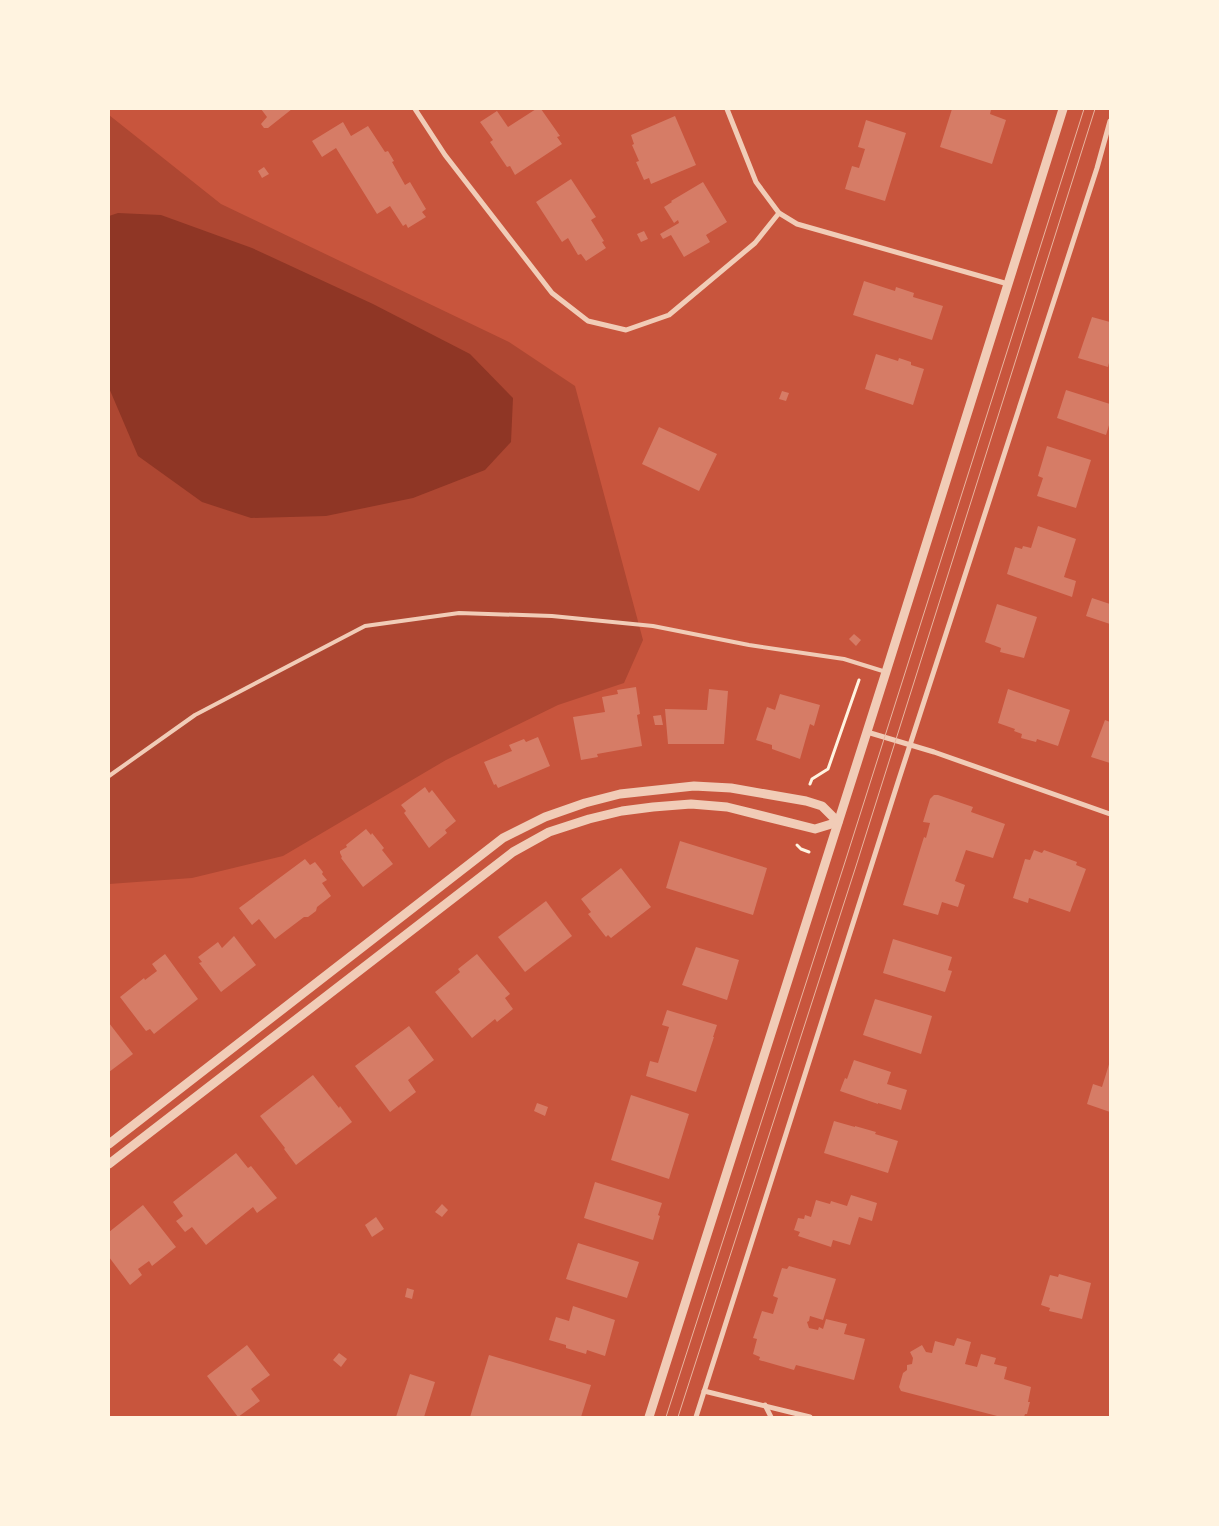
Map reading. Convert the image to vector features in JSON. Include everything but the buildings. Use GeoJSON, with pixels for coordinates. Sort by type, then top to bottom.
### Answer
{"type":"FeatureCollection","features":[{"type":"Feature","properties":{"kind":"street"},"geometry":{"type":"LineString","coordinates":[[414,109],[445,156],[552,293],[588,321],[626,330],[669,315],[755,242],[779,213]]}},
{"type":"Feature","properties":{"kind":"street"},"geometry":{"type":"LineString","coordinates":[[727,109],[756,182],[779,213],[797,224],[1008,284]]}},
{"type":"Feature","properties":{"kind":"street"},"geometry":{"type":"LineString","coordinates":[[649,1417],[1063,109]]}},
{"type":"Feature","properties":{"kind":"street"},"geometry":{"type":"LineString","coordinates":[[696,1417],[910,745],[1109,131],[1110,121]]}},
{"type":"Feature","properties":{"kind":"street"},"geometry":{"type":"LineString","coordinates":[[867,732],[1110,814]]}},
{"type":"Feature","properties":{"kind":"street"},"geometry":{"type":"LineString","coordinates":[[109,1144],[503,838],[545,817],[585,803],[620,794],[694,786],[731,788],[806,801],[822,806],[838,822]]}},
{"type":"Feature","properties":{"kind":"street"},"geometry":{"type":"LineString","coordinates":[[109,1164],[513,852],[550,832],[589,819],[622,811],[691,804],[727,807],[815,829],[838,822]]}},
{"type":"Feature","properties":{"kind":"street"},"geometry":{"type":"LineString","coordinates":[[704,1391],[810,1417]]}},
{"type":"Feature","properties":{"kind":"street"},"geometry":{"type":"LineString","coordinates":[[764,1405],[771,1417]]}},
{"type":"Feature","properties":{"kind":"lane"},"geometry":{"type":"LineString","coordinates":[[109,776],[195,716],[365,626],[458,613],[552,616],[653,626],[749,645],[844,659],[886,672]]}},
{"type":"Feature","properties":{"kind":"path"},"geometry":{"type":"LineString","coordinates":[[808,792],[812,779],[828,769],[864,665]]}},
{"type":"Feature","properties":{"kind":"shaded area"},"geometry":{"type":"Polygon","coordinates":[[[109,115],[221,204],[509,342],[575,386],[643,640],[624,683],[558,705],[446,760],[283,856],[192,878],[109,884],[109,115]]]}},
{"type":"Feature","properties":{"kind":"shaded area"},"geometry":{"type":"Polygon","coordinates":[[[118,213],[161,215],[252,248],[373,304],[470,354],[513,398],[511,442],[485,470],[413,498],[326,516],[251,518],[202,502],[138,456],[109,388],[109,216],[118,213]]]}},
{"type":"Feature","properties":{"kind":"tram line"},"geometry":{"type":"LineString","coordinates":[[666,1417],[845,862],[1084,109]]}},
{"type":"Feature","properties":{"kind":"tram line"},"geometry":{"type":"LineString","coordinates":[[678,1417],[856,866],[1095,109]]}}]}
